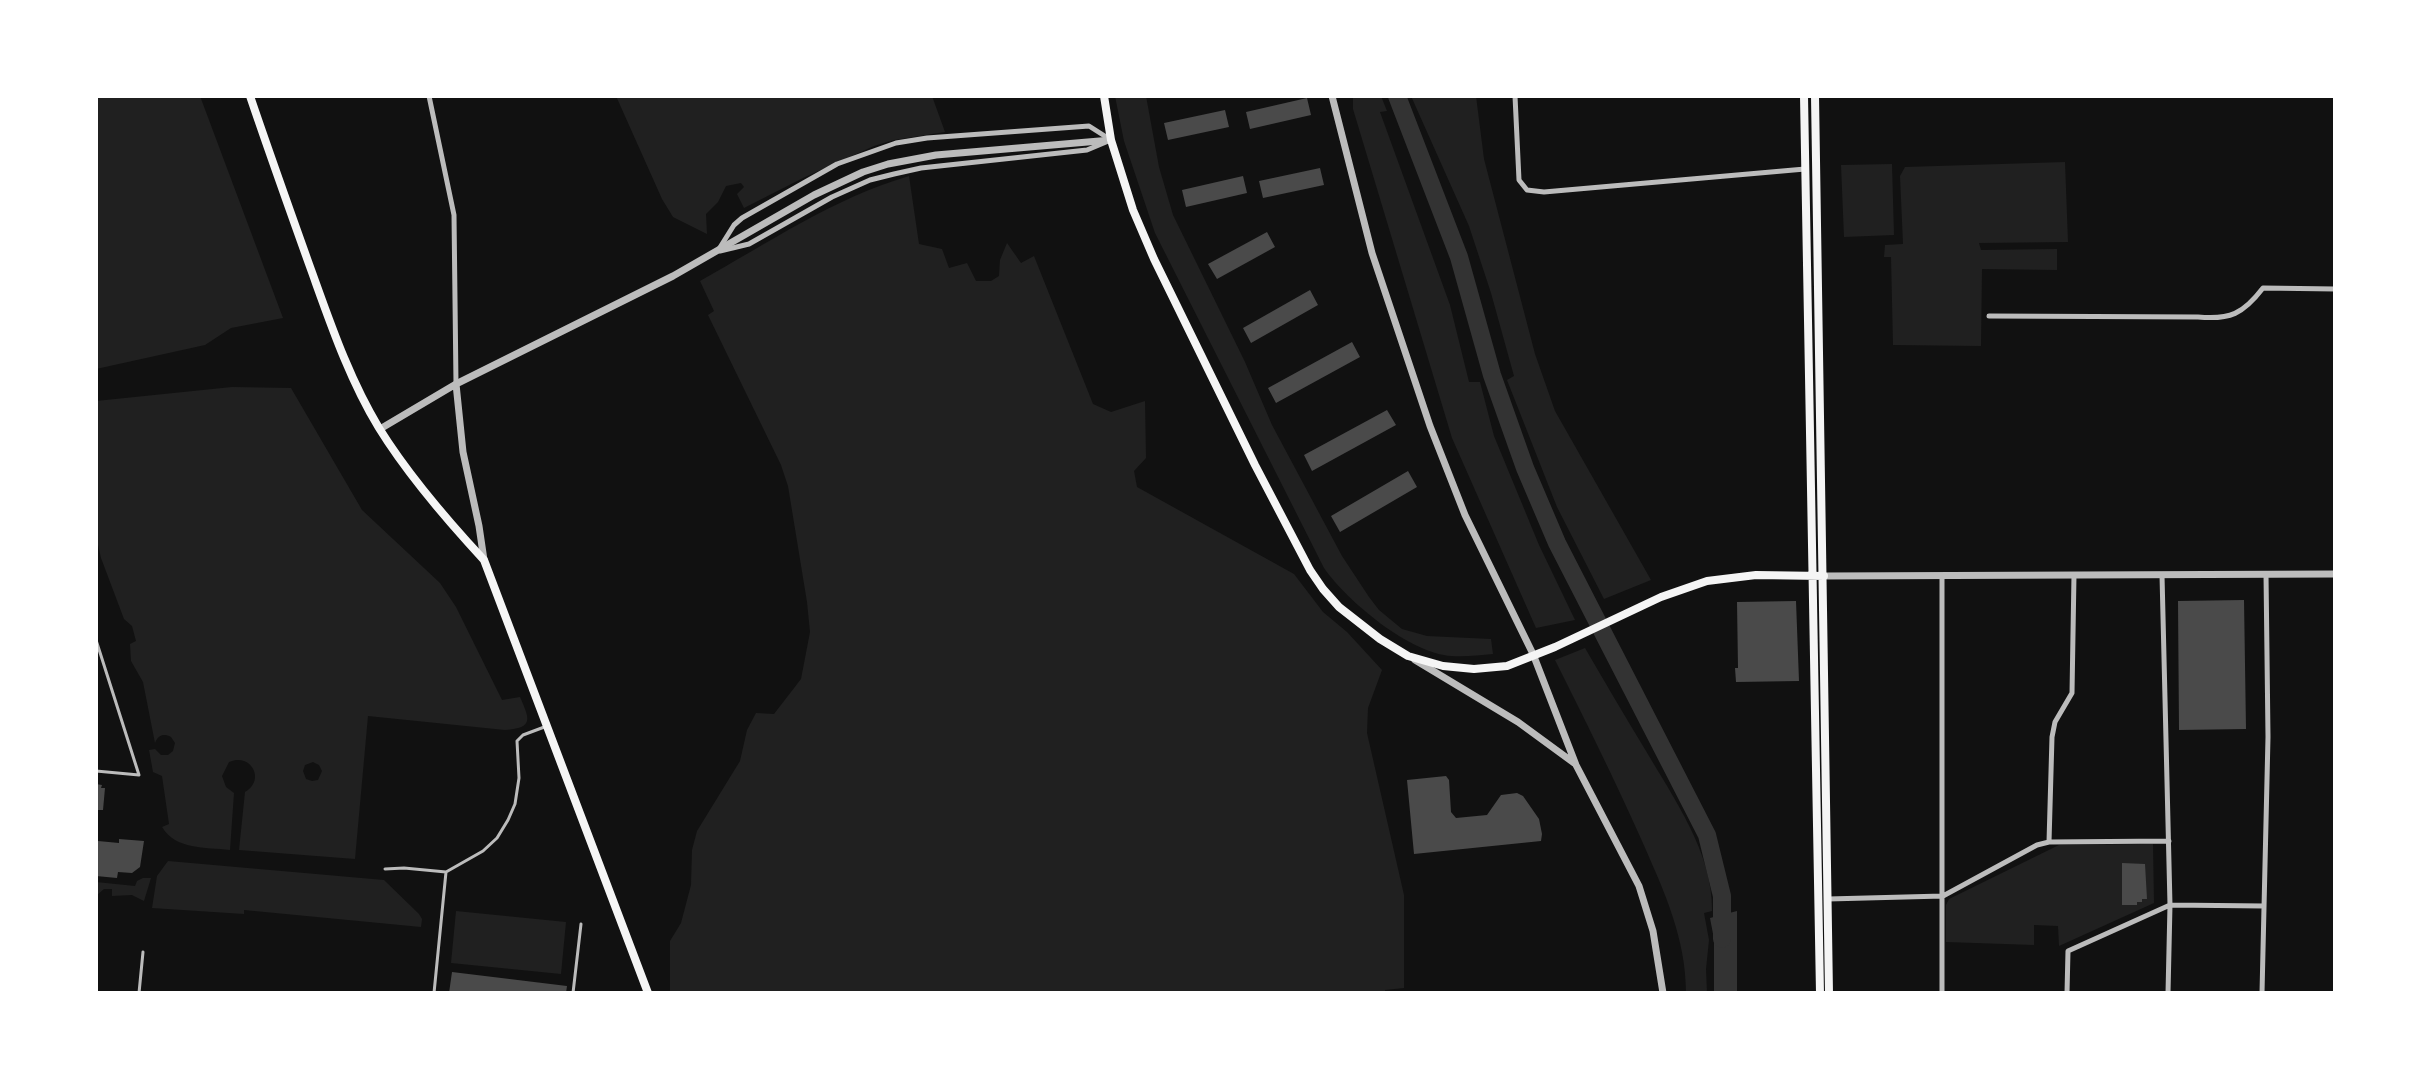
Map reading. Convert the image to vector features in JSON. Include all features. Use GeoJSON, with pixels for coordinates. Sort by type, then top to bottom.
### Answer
{"type":"FeatureCollection","features":[{"type":"Feature","properties":{"kind":"main road"},"geometry":{"type":"LineString","coordinates":[[250,96],[324,306],[347,363],[380,429],[446,519],[484,560],[648,993]]}},
{"type":"Feature","properties":{"kind":"main road"},"geometry":{"type":"LineString","coordinates":[[1104,96],[1111,140],[1133,210],[1154,259],[1255,465],[1310,570],[1339,607],[1380,639],[1408,656],[1443,666],[1474,669],[1507,666],[1555,647],[1662,597],[1707,581],[1743,575],[1824,576]]}},
{"type":"Feature","properties":{"kind":"main road"},"geometry":{"type":"LineString","coordinates":[[1804,96],[1820,993]]}},
{"type":"Feature","properties":{"kind":"main road"},"geometry":{"type":"LineString","coordinates":[[1815,96],[1829,993]]}},
{"type":"Feature","properties":{"kind":"street"},"geometry":{"type":"LineString","coordinates":[[429,96],[454,215],[456,384],[463,452],[484,560]]}},
{"type":"Feature","properties":{"kind":"street"},"geometry":{"type":"LineString","coordinates":[[1332,96],[1372,253],[1419,395],[1465,514],[1533,654],[1576,765],[1639,886],[1657,946],[1663,993]]}},
{"type":"Feature","properties":{"kind":"street"},"geometry":{"type":"LineString","coordinates":[[1515,96],[1519,180],[1527,190],[1544,192],[1805,169]]}},
{"type":"Feature","properties":{"kind":"street"},"geometry":{"type":"LineString","coordinates":[[717,252],[734,225],[742,218],[837,164],[875,149],[927,138],[1089,126],[1111,140]]}},
{"type":"Feature","properties":{"kind":"street"},"geometry":{"type":"LineString","coordinates":[[380,429],[456,384],[717,252],[838,182],[888,164],[936,155],[1111,140]]}},
{"type":"Feature","properties":{"kind":"street"},"geometry":{"type":"LineString","coordinates":[[717,252],[749,244],[824,201],[870,180],[921,168],[1087,150],[1111,140]]}},
{"type":"Feature","properties":{"kind":"street"},"geometry":{"type":"LineString","coordinates":[[1989,316],[2216,319],[2236,314],[2249,306],[2263,288],[2335,289]]}},
{"type":"Feature","properties":{"kind":"street"},"geometry":{"type":"LineString","coordinates":[[2262,993],[2268,737],[2266,574]]}},
{"type":"Feature","properties":{"kind":"street"},"geometry":{"type":"LineString","coordinates":[[1824,576],[2335,574]]}},
{"type":"Feature","properties":{"kind":"street"},"geometry":{"type":"LineString","coordinates":[[2049,842],[2052,737],[2055,722],[2072,693],[2074,575]]}},
{"type":"Feature","properties":{"kind":"street"},"geometry":{"type":"LineString","coordinates":[[2162,575],[2170,905],[2168,993]]}},
{"type":"Feature","properties":{"kind":"street"},"geometry":{"type":"LineString","coordinates":[[1942,577],[1942,993]]}},
{"type":"Feature","properties":{"kind":"street"},"geometry":{"type":"LineString","coordinates":[[1408,656],[1527,728],[1576,765]]}},
{"type":"Feature","properties":{"kind":"street"},"geometry":{"type":"LineString","coordinates":[[1828,899],[1942,896],[2037,845],[2049,842],[2169,841]]}},
{"type":"Feature","properties":{"kind":"street"},"geometry":{"type":"LineString","coordinates":[[2067,993],[2068,951],[2170,905],[2264,906]]}},
{"type":"Feature","properties":{"kind":"lane"},"geometry":{"type":"LineString","coordinates":[[96,640],[139,775],[96,771]]}},
{"type":"Feature","properties":{"kind":"lane"},"geometry":{"type":"LineString","coordinates":[[385,869],[404,868],[446,872],[483,851],[497,838],[515,804],[519,778],[517,741],[524,735],[548,726]]}},
{"type":"Feature","properties":{"kind":"lane"},"geometry":{"type":"LineString","coordinates":[[434,993],[446,872]]}},
{"type":"Feature","properties":{"kind":"lane"},"geometry":{"type":"LineString","coordinates":[[573,993],[581,924]]}},
{"type":"Feature","properties":{"kind":"lane"},"geometry":{"type":"LineString","coordinates":[[139,993],[143,952]]}},
{"type":"Feature","properties":{"kind":"shaded area"},"geometry":{"type":"Polygon","coordinates":[[[96,96],[200,96],[283,318],[231,328],[205,345],[96,369],[96,96]]]}},
{"type":"Feature","properties":{"kind":"shaded area"},"geometry":{"type":"Polygon","coordinates":[[[616,96],[932,96],[945,132],[894,140],[874,146],[744,208],[737,194],[744,187],[741,183],[726,186],[718,202],[706,214],[707,234],[673,217],[662,199],[616,96]]]}},
{"type":"Feature","properties":{"kind":"shaded area"},"geometry":{"type":"Polygon","coordinates":[[[1115,96],[1146,96],[1159,167],[1173,215],[1245,362],[1272,425],[1342,556],[1369,597],[1379,610],[1402,629],[1427,636],[1491,639],[1493,654],[1452,656],[1435,653],[1418,646],[1381,624],[1364,610],[1324,568],[1155,233],[1124,141],[1115,96]]]}},
{"type":"Feature","properties":{"kind":"shaded area"},"geometry":{"type":"Polygon","coordinates":[[[1353,96],[1381,96],[1387,111],[1380,112],[1450,305],[1469,382],[1480,382],[1494,436],[1539,545],[1575,620],[1536,628],[1452,438],[1353,109],[1353,96]]]}},
{"type":"Feature","properties":{"kind":"shaded area"},"geometry":{"type":"Polygon","coordinates":[[[1411,96],[1476,96],[1484,159],[1535,354],[1555,411],[1651,580],[1604,599],[1557,507],[1507,380],[1514,376],[1491,293],[1469,226],[1411,96]]]}},
{"type":"Feature","properties":{"kind":"shaded area"},"geometry":{"type":"Polygon","coordinates":[[[2065,162],[2068,242],[1979,243],[1981,250],[2057,249],[2057,270],[1982,269],[1981,346],[1893,345],[1891,257],[1884,257],[1885,245],[1903,244],[1900,176],[1905,167],[2065,162]]]}},
{"type":"Feature","properties":{"kind":"shaded area"},"geometry":{"type":"Polygon","coordinates":[[[1892,164],[1894,235],[1844,237],[1841,165],[1892,164]]]}},
{"type":"Feature","properties":{"kind":"shaded area"},"geometry":{"type":"Polygon","coordinates":[[[909,176],[919,244],[942,249],[949,268],[967,263],[976,281],[991,281],[999,276],[1000,260],[1007,243],[1021,263],[1034,256],[1093,404],[1111,412],[1145,401],[1146,458],[1134,471],[1137,487],[1294,574],[1323,612],[1347,632],[1382,670],[1368,708],[1367,733],[1404,895],[1404,988],[1385,990],[1385,993],[670,993],[670,941],[681,923],[691,885],[692,850],[697,831],[740,761],[747,730],[756,713],[774,714],[801,679],[810,632],[788,486],[781,465],[708,315],[714,311],[700,281],[828,209],[881,185],[909,176]]]}},
{"type":"Feature","properties":{"kind":"shaded area"},"geometry":{"type":"Polygon","coordinates":[[[232,387],[291,388],[362,510],[440,583],[456,607],[502,700],[520,697],[527,716],[525,724],[515,729],[505,730],[368,716],[355,859],[239,850],[245,792],[251,787],[255,775],[249,764],[237,760],[229,762],[222,776],[226,787],[234,793],[230,850],[192,846],[175,840],[162,827],[169,824],[162,776],[153,772],[149,750],[155,749],[161,755],[168,755],[173,751],[175,743],[171,737],[164,735],[155,743],[143,682],[131,661],[130,644],[136,641],[132,626],[124,619],[101,558],[96,536],[96,401],[232,387]],[[313,762],[305,765],[303,771],[306,779],[318,780],[322,771],[319,765],[313,762]]]}},
{"type":"Feature","properties":{"kind":"shaded area"},"geometry":{"type":"Polygon","coordinates":[[[1585,648],[1679,807],[1699,848],[1711,889],[1712,911],[1704,913],[1709,940],[1706,969],[1707,993],[1686,993],[1682,953],[1666,897],[1621,795],[1555,660],[1585,648]]]}},
{"type":"Feature","properties":{"kind":"shaded area"},"geometry":{"type":"Polygon","coordinates":[[[2153,844],[2154,903],[2059,946],[2058,926],[2034,925],[2034,945],[1946,942],[1946,905],[1949,899],[2059,845],[2153,844]]]}},
{"type":"Feature","properties":{"kind":"shaded area"},"geometry":{"type":"Polygon","coordinates":[[[168,861],[384,880],[419,914],[422,919],[421,927],[244,910],[244,914],[152,908],[157,876],[168,861]]]}},
{"type":"Feature","properties":{"kind":"shaded area"},"geometry":{"type":"Polygon","coordinates":[[[151,878],[144,901],[132,895],[112,896],[112,889],[104,889],[96,896],[96,882],[135,886],[137,881],[151,878]]]}},
{"type":"Feature","properties":{"kind":"shaded area"},"geometry":{"type":"Polygon","coordinates":[[[456,911],[566,922],[561,974],[451,963],[456,911]]]}},
{"type":"Feature","properties":{"kind":"shaded area"},"geometry":{"type":"Polygon","coordinates":[[[1737,911],[1737,993],[1714,993],[1714,939],[1710,918],[1737,911]]]}},
{"type":"Feature","properties":{"kind":"building"},"geometry":{"type":"Polygon","coordinates":[[[1307,98],[1311,115],[1250,129],[1246,112],[1307,98]]]}},
{"type":"Feature","properties":{"kind":"building"},"geometry":{"type":"Polygon","coordinates":[[[1225,110],[1229,127],[1168,140],[1164,123],[1225,110]]]}},
{"type":"Feature","properties":{"kind":"building"},"geometry":{"type":"Polygon","coordinates":[[[1320,168],[1324,185],[1263,198],[1259,181],[1320,168]]]}},
{"type":"Feature","properties":{"kind":"building"},"geometry":{"type":"Polygon","coordinates":[[[1243,176],[1247,193],[1186,207],[1182,190],[1243,176]]]}},
{"type":"Feature","properties":{"kind":"building"},"geometry":{"type":"Polygon","coordinates":[[[1267,232],[1275,247],[1217,279],[1208,264],[1267,232]]]}},
{"type":"Feature","properties":{"kind":"building"},"geometry":{"type":"Polygon","coordinates":[[[1310,290],[1318,305],[1251,343],[1243,328],[1310,290]]]}},
{"type":"Feature","properties":{"kind":"building"},"geometry":{"type":"Polygon","coordinates":[[[1352,342],[1360,357],[1276,403],[1268,388],[1352,342]]]}},
{"type":"Feature","properties":{"kind":"building"},"geometry":{"type":"Polygon","coordinates":[[[1387,410],[1396,425],[1312,471],[1304,455],[1387,410]]]}},
{"type":"Feature","properties":{"kind":"building"},"geometry":{"type":"Polygon","coordinates":[[[1408,471],[1417,487],[1340,532],[1331,516],[1408,471]]]}},
{"type":"Feature","properties":{"kind":"building"},"geometry":{"type":"Polygon","coordinates":[[[2244,600],[2246,729],[2179,730],[2178,601],[2244,600]]]}},
{"type":"Feature","properties":{"kind":"building"},"geometry":{"type":"Polygon","coordinates":[[[1796,601],[1799,681],[1736,682],[1735,668],[1738,668],[1737,602],[1796,601]]]}},
{"type":"Feature","properties":{"kind":"building"},"geometry":{"type":"Polygon","coordinates":[[[1446,776],[1449,780],[1451,812],[1456,818],[1487,815],[1501,795],[1517,793],[1523,796],[1539,819],[1541,841],[1414,854],[1407,780],[1446,776]]]}},
{"type":"Feature","properties":{"kind":"building"},"geometry":{"type":"Polygon","coordinates":[[[96,784],[105,788],[103,810],[96,810],[96,784]]]}},
{"type":"Feature","properties":{"kind":"building"},"geometry":{"type":"Polygon","coordinates":[[[119,839],[144,841],[140,867],[132,873],[118,872],[117,878],[96,876],[96,842],[119,843],[119,839]]]}},
{"type":"Feature","properties":{"kind":"building"},"geometry":{"type":"Polygon","coordinates":[[[2122,863],[2145,864],[2147,899],[2137,902],[2137,905],[2122,905],[2122,863]]]}},
{"type":"Feature","properties":{"kind":"building"},"geometry":{"type":"Polygon","coordinates":[[[452,972],[567,986],[566,993],[449,993],[452,972]]]}},
{"type":"Feature","properties":{"kind":"waterway"},"geometry":{"type":"LineString","coordinates":[[1397,96],[1459,257],[1492,375],[1525,468],[1557,543],[1707,835],[1722,896],[1722,939]]}}]}
